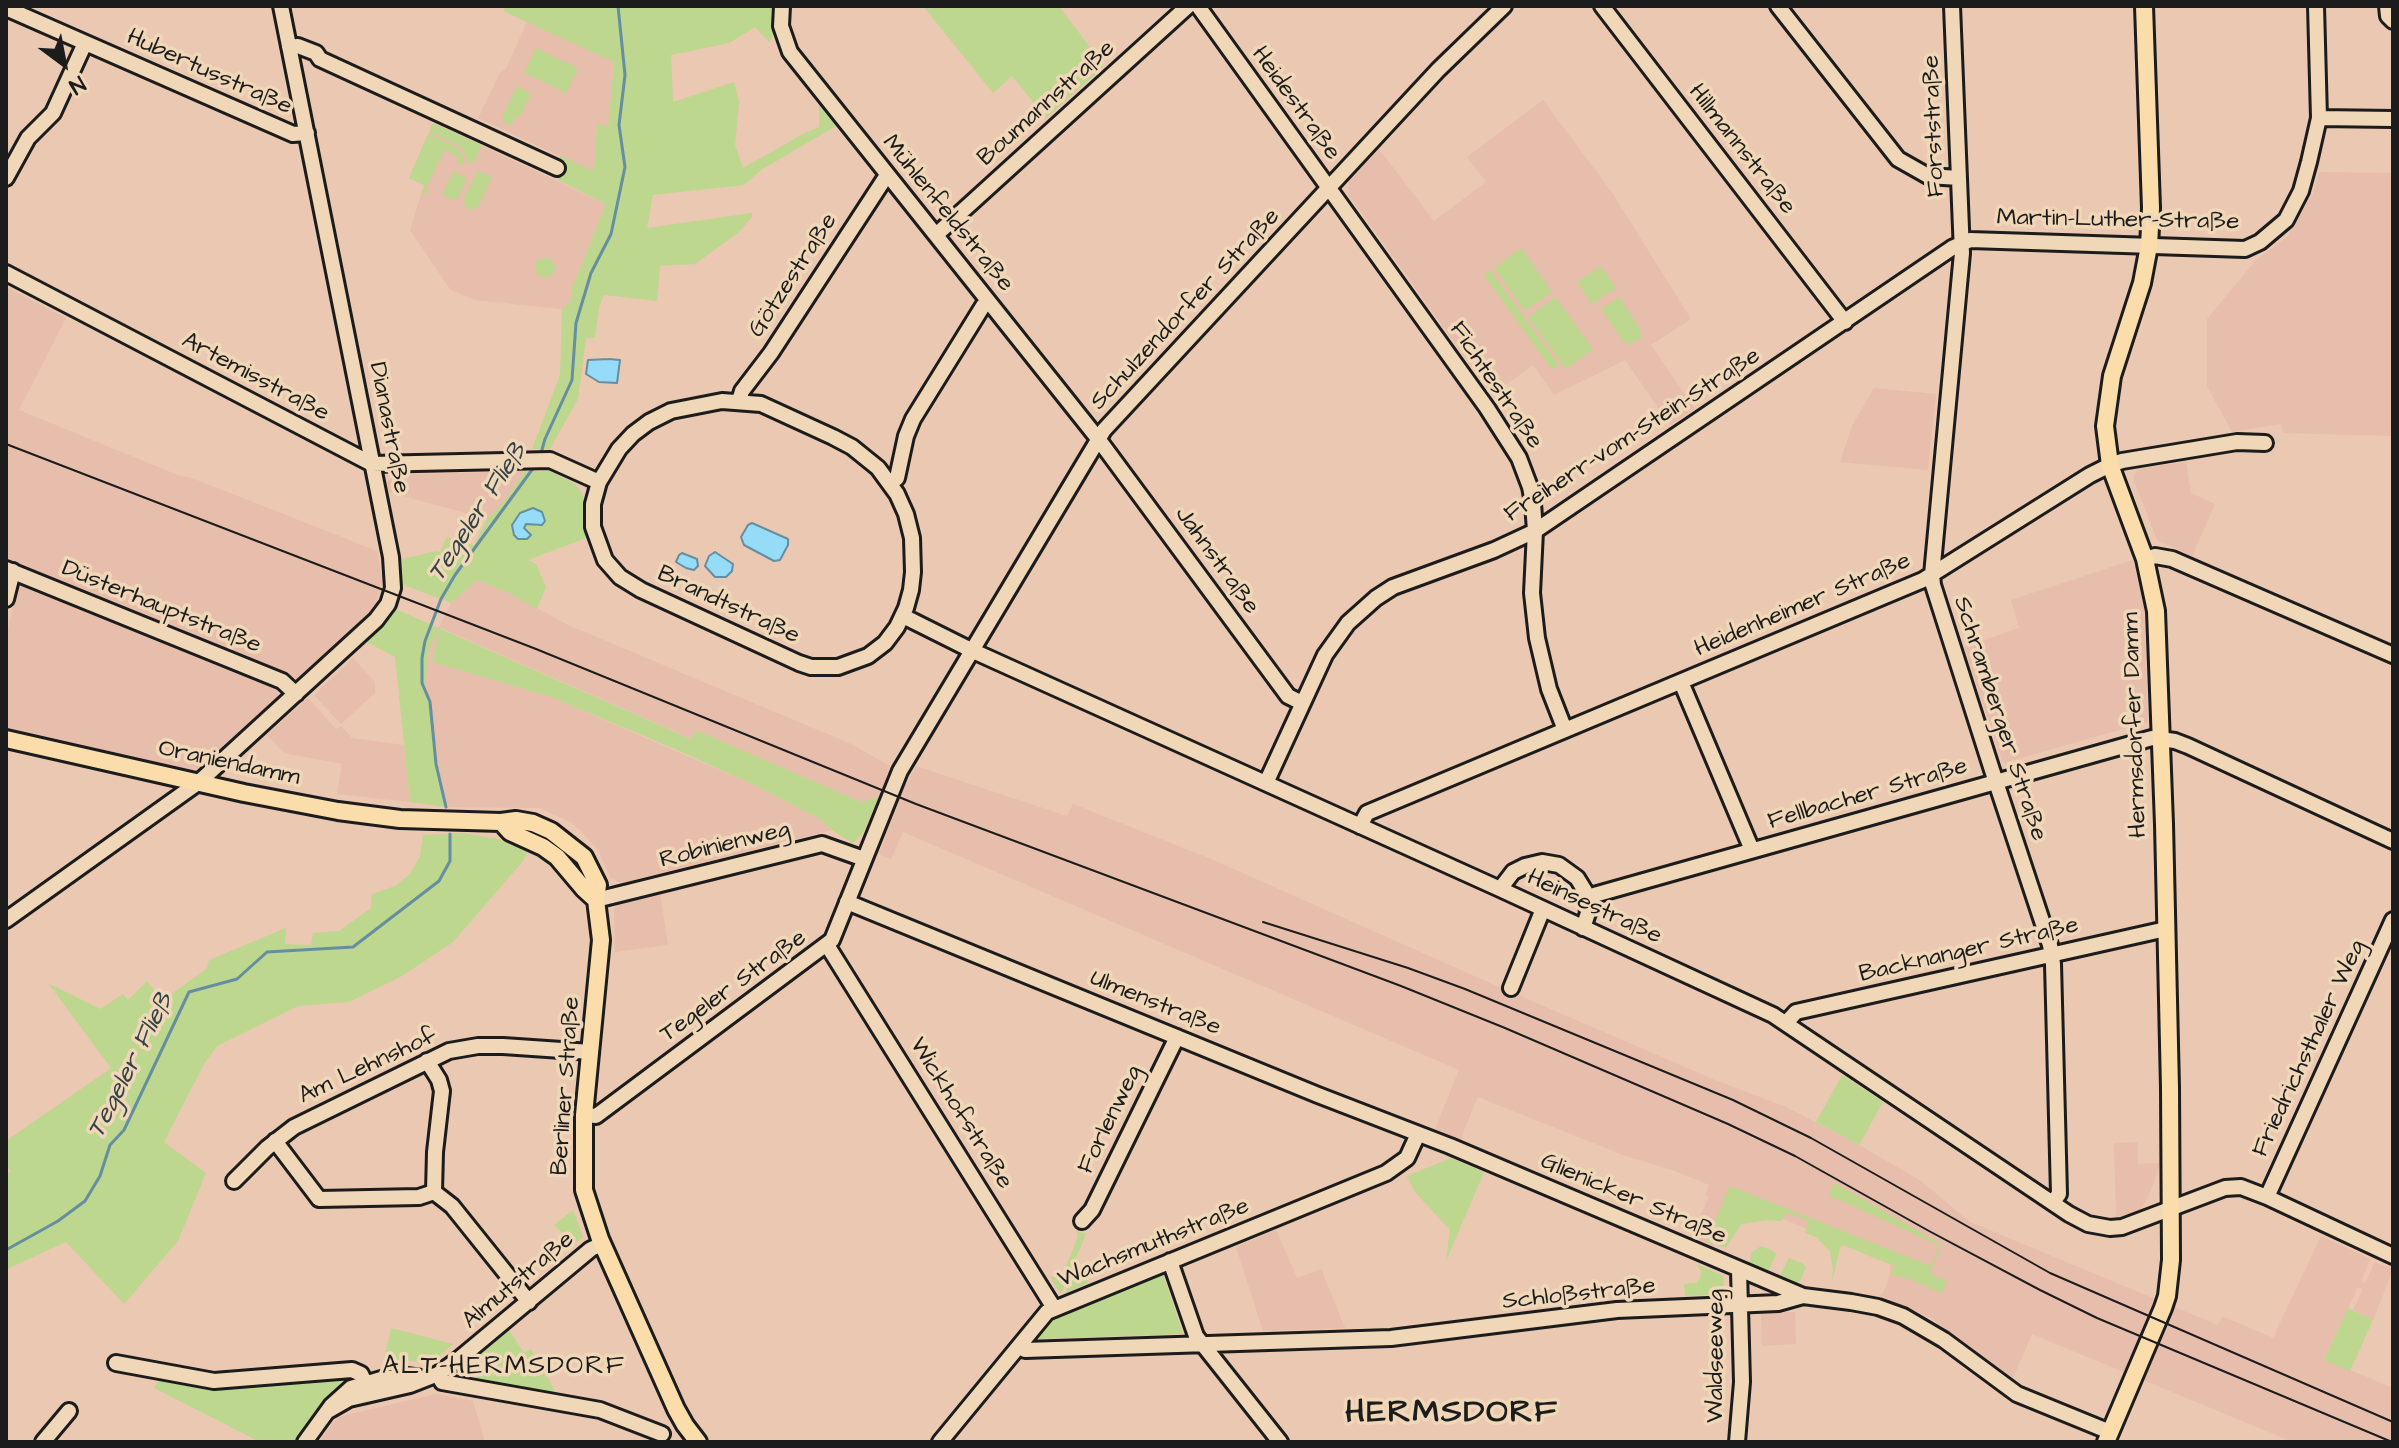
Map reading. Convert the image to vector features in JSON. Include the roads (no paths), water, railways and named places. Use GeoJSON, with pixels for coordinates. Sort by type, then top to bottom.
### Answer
{"type":"FeatureCollection","features":[{"type":"Feature","properties":{"kind":"main road","name":"Hermsdorfer Damm"},"geometry":{"type":"LineString","coordinates":[[2108,1437],[2167,1296],[2171,1260],[2166,929],[2156,611],[2145,559],[2110,465],[2105,426],[2118,354],[2145,271],[2149,246],[2151,208],[2144,6]]}},
{"type":"Feature","properties":{"kind":"main road","name":"Oraniendamm"},"geometry":{"type":"LineString","coordinates":[[6,739],[338,811],[386,818],[501,822],[510,832],[557,857],[596,900]]}},
{"type":"Feature","properties":{"kind":"main road","name":"Berliner Straße"},"geometry":{"type":"LineString","coordinates":[[596,900],[601,964],[584,1115],[584,1190],[602,1244],[676,1409],[698,1442]]}},
{"type":"Feature","properties":{"kind":"street","name":"Dianastraße"},"geometry":{"type":"LineString","coordinates":[[6,920],[199,782],[376,620],[388,604],[393,588],[391,557],[281,6]]}},
{"type":"Feature","properties":{"kind":"street","name":"Mühlenfeldstraße"},"geometry":{"type":"LineString","coordinates":[[782,6],[781,26],[790,52],[1099,440]]}},
{"type":"Feature","properties":{"kind":"street","name":"Boumannstraße"},"geometry":{"type":"LineString","coordinates":[[936,235],[1188,6]]}},
{"type":"Feature","properties":{"kind":"street","name":"Heidestraße"},"geometry":{"type":"LineString","coordinates":[[1198,6],[1329,188]]}},
{"type":"Feature","properties":{"kind":"street","name":"Schulzendorfer Straße"},"geometry":{"type":"LineString","coordinates":[[864,856],[900,771],[1104,430],[1448,59],[1504,6]]}},
{"type":"Feature","properties":{"kind":"street","name":"Hillmannstraße"},"geometry":{"type":"LineString","coordinates":[[1602,6],[1845,322]]}},
{"type":"Feature","properties":{"kind":"street"},"geometry":{"type":"LineString","coordinates":[[1778,6],[1898,159],[1928,176],[1959,178]]}},
{"type":"Feature","properties":{"kind":"street","name":"Forststraße"},"geometry":{"type":"LineString","coordinates":[[1952,6],[1962,243]]}},
{"type":"Feature","properties":{"kind":"street","name":"Martin-Luther-Straße"},"geometry":{"type":"LineString","coordinates":[[1962,243],[1970,240],[2245,249],[2260,242],[2286,220],[2301,191],[2319,118],[2316,6]]}},
{"type":"Feature","properties":{"kind":"street"},"geometry":{"type":"LineString","coordinates":[[2387,6],[2388,16],[2393,21]]}},
{"type":"Feature","properties":{"kind":"street","name":"Hubertusstraße"},"geometry":{"type":"LineString","coordinates":[[6,8],[293,134],[307,133]]}},
{"type":"Feature","properties":{"kind":"street"},"geometry":{"type":"LineString","coordinates":[[6,178],[28,138],[53,113],[85,43]]}},
{"type":"Feature","properties":{"kind":"street"},"geometry":{"type":"LineString","coordinates":[[289,47],[298,46],[316,53],[320,59],[557,168]]}},
{"type":"Feature","properties":{"kind":"street"},"geometry":{"type":"LineString","coordinates":[[295,73],[304,72],[320,59]]}},
{"type":"Feature","properties":{"kind":"street"},"geometry":{"type":"LineString","coordinates":[[2319,118],[2393,119]]}},
{"type":"Feature","properties":{"kind":"street","name":"Götzestraße"},"geometry":{"type":"LineString","coordinates":[[739,401],[742,391],[771,353],[887,175]]}},
{"type":"Feature","properties":{"kind":"street","name":"Fichtestraße"},"geometry":{"type":"LineString","coordinates":[[1329,188],[1519,458],[1530,487],[1535,531],[1532,593],[1537,638],[1549,689],[1565,730]]}},
{"type":"Feature","properties":{"kind":"street","name":"Freiherr-vom-Stein-Straße"},"geometry":{"type":"LineString","coordinates":[[1266,783],[1333,644],[1348,623],[1376,598],[1393,587],[1494,550],[1535,531],[1962,243]]}},
{"type":"Feature","properties":{"kind":"street","name":"Schramberger Straße"},"geometry":{"type":"LineString","coordinates":[[1962,243],[1932,575],[2052,954],[2059,1194],[2053,1202]]}},
{"type":"Feature","properties":{"kind":"street","name":"Artemisstraße"},"geometry":{"type":"LineString","coordinates":[[6,273],[372,464],[550,460],[599,482]]}},
{"type":"Feature","properties":{"kind":"street"},"geometry":{"type":"LineString","coordinates":[[891,483],[897,478],[913,419],[988,301]]}},
{"type":"Feature","properties":{"kind":"street","name":"Brandtstraße"},"geometry":{"type":"LineString","coordinates":[[739,401],[772,408],[843,442],[878,468],[891,483],[906,514],[912,538],[913,572],[903,616],[885,643],[858,661],[824,668],[788,659],[641,590],[620,577],[605,560],[593,527],[593,504],[599,482],[619,449],[633,434],[671,411],[704,402],[739,401]]}},
{"type":"Feature","properties":{"kind":"street","name":"Jahnstraße"},"geometry":{"type":"LineString","coordinates":[[1099,440],[1288,696],[1302,703]]}},
{"type":"Feature","properties":{"kind":"street","name":"Heidenheimer Straße"},"geometry":{"type":"LineString","coordinates":[[1360,826],[1367,813],[1932,575],[2110,465],[2237,442],[2265,443]]}},
{"type":"Feature","properties":{"kind":"street"},"geometry":{"type":"LineString","coordinates":[[2145,559],[2164,556],[2172,559],[2393,655]]}},
{"type":"Feature","properties":{"kind":"street"},"geometry":{"type":"LineString","coordinates":[[6,599],[9,570]]}},
{"type":"Feature","properties":{"kind":"street","name":"Düsterhauptstraße"},"geometry":{"type":"LineString","coordinates":[[9,570],[282,681],[296,694]]}},
{"type":"Feature","properties":{"kind":"street"},"geometry":{"type":"LineString","coordinates":[[903,616],[971,650]]}},
{"type":"Feature","properties":{"kind":"street","name":"Heinsestraße"},"geometry":{"type":"LineString","coordinates":[[971,650],[1500,889],[1786,1023],[2088,1224],[2110,1228],[2144,1221],[2171,1207],[2236,1187],[2267,1197],[2393,1256]]}},
{"type":"Feature","properties":{"kind":"street"},"geometry":{"type":"LineString","coordinates":[[1681,682],[1752,850]]}},
{"type":"Feature","properties":{"kind":"street","name":"Fellbacher Straße"},"geometry":{"type":"LineString","coordinates":[[1587,897],[2152,738],[2161,739]]}},
{"type":"Feature","properties":{"kind":"street"},"geometry":{"type":"LineString","coordinates":[[2161,739],[2175,741],[2205,754],[2393,841]]}},
{"type":"Feature","properties":{"kind":"street","name":"Robinienweg"},"geometry":{"type":"LineString","coordinates":[[596,900],[822,844],[864,856]]}},
{"type":"Feature","properties":{"kind":"street","name":"Tegeler Straße"},"geometry":{"type":"LineString","coordinates":[[584,1115],[596,1116],[827,945],[832,940],[864,856]]}},
{"type":"Feature","properties":{"kind":"street"},"geometry":{"type":"LineString","coordinates":[[1500,889],[1516,869],[1534,863],[1559,865],[1577,878],[1587,897],[1588,913],[1583,928]]}},
{"type":"Feature","properties":{"kind":"street","name":"Ulmenstraße"},"geometry":{"type":"LineString","coordinates":[[847,902],[1446,1145]]}},
{"type":"Feature","properties":{"kind":"street"},"geometry":{"type":"LineString","coordinates":[[1511,988],[1543,909]]}},
{"type":"Feature","properties":{"kind":"street","name":"Friedrichsthaler Weg"},"geometry":{"type":"LineString","coordinates":[[2267,1197],[2393,920]]}},
{"type":"Feature","properties":{"kind":"street","name":"Backnanger Straße"},"geometry":{"type":"LineString","coordinates":[[1786,1023],[1796,1012],[2166,929]]}},
{"type":"Feature","properties":{"kind":"street","name":"Wickhofstraße"},"geometry":{"type":"LineString","coordinates":[[827,945],[1054,1308]]}},
{"type":"Feature","properties":{"kind":"street","name":"Forlenweg"},"geometry":{"type":"LineString","coordinates":[[1082,1221],[1092,1210],[1177,1037]]}},
{"type":"Feature","properties":{"kind":"street","name":"Am Lehnshof"},"geometry":{"type":"LineString","coordinates":[[234,1181],[275,1141],[304,1121],[449,1051],[478,1046],[591,1052]]}},
{"type":"Feature","properties":{"kind":"street"},"geometry":{"type":"LineString","coordinates":[[427,1061],[442,1091],[434,1192]]}},
{"type":"Feature","properties":{"kind":"street","name":"Wachsmuthstraße"},"geometry":{"type":"LineString","coordinates":[[940,1442],[1047,1312],[1386,1173],[1407,1158],[1418,1134]]}},
{"type":"Feature","properties":{"kind":"street"},"geometry":{"type":"LineString","coordinates":[[275,1141],[319,1199],[419,1197],[434,1192]]}},
{"type":"Feature","properties":{"kind":"street","name":"Glienicker Straße"},"geometry":{"type":"LineString","coordinates":[[1446,1145],[1803,1296]]}},
{"type":"Feature","properties":{"kind":"street"},"geometry":{"type":"LineString","coordinates":[[434,1192],[452,1206],[529,1302]]}},
{"type":"Feature","properties":{"kind":"street","name":"Almutstraße"},"geometry":{"type":"LineString","coordinates":[[432,1376],[529,1302],[591,1249],[602,1244]]}},
{"type":"Feature","properties":{"kind":"street"},"geometry":{"type":"LineString","coordinates":[[1170,1261],[1196,1336],[1280,1442]]}},
{"type":"Feature","properties":{"kind":"street","name":"Waldseeweg"},"geometry":{"type":"LineString","coordinates":[[1737,1442],[1742,1395],[1739,1270]]}},
{"type":"Feature","properties":{"kind":"street","name":"Schloßstraße"},"geometry":{"type":"LineString","coordinates":[[1020,1345],[1025,1350],[1391,1338],[1617,1310],[1740,1305],[1789,1301],[1803,1296],[1878,1307],[1903,1316],[1944,1340],[2017,1394],[2108,1437]]}},
{"type":"Feature","properties":{"kind":"street"},"geometry":{"type":"LineString","coordinates":[[116,1363],[214,1381],[344,1370],[361,1374],[368,1388]]}},
{"type":"Feature","properties":{"kind":"street"},"geometry":{"type":"LineString","coordinates":[[305,1442],[340,1396],[407,1376],[432,1376],[442,1382],[600,1410],[662,1434]]}},
{"type":"Feature","properties":{"kind":"street"},"geometry":{"type":"LineString","coordinates":[[43,1442],[69,1411]]}},
{"type":"Feature","properties":{"kind":"water"},"geometry":{"type":"Polygon","coordinates":[[[588,360],[620,360],[617,383],[599,382],[586,374],[588,360]]]}},
{"type":"Feature","properties":{"kind":"water"},"geometry":{"type":"Polygon","coordinates":[[[533,508],[542,512],[545,521],[542,525],[526,524],[524,528],[531,535],[527,539],[518,539],[512,525],[520,513],[533,508]]]}},
{"type":"Feature","properties":{"kind":"water"},"geometry":{"type":"Polygon","coordinates":[[[752,523],[788,539],[780,560],[774,561],[744,545],[741,537],[752,523]]]}},
{"type":"Feature","properties":{"kind":"water"},"geometry":{"type":"Polygon","coordinates":[[[715,552],[733,564],[732,571],[726,577],[715,577],[705,566],[709,556],[715,552]]]}},
{"type":"Feature","properties":{"kind":"water"},"geometry":{"type":"Polygon","coordinates":[[[682,553],[697,559],[698,566],[694,570],[676,562],[682,553]]]}},
{"type":"Feature","properties":{"kind":"waterway","name":"Tegeler Fließ"},"geometry":{"type":"LineString","coordinates":[[540,457],[572,380],[576,323],[591,273],[611,234],[625,167],[619,125],[625,75],[618,6]]}},
{"type":"Feature","properties":{"kind":"waterway","name":"Tegeler Fließ"},"geometry":{"type":"LineString","coordinates":[[446,807],[436,764],[430,702],[422,683],[425,641],[441,599],[455,575],[534,467]]}},
{"type":"Feature","properties":{"kind":"waterway","name":"Tegeler Fließ"},"geometry":{"type":"LineString","coordinates":[[6,1250],[58,1221],[85,1201],[100,1176],[110,1145],[124,1130],[189,992],[237,979],[267,952],[353,947],[439,881],[450,861],[450,834]]}},
{"type":"Feature","properties":{"kind":"tram line"},"geometry":{"type":"LineString","coordinates":[[6,444],[536,649],[916,804],[1505,1028],[1795,1156],[1929,1231],[2097,1318],[2392,1442]]}},
{"type":"Feature","properties":{"kind":"tram line"},"geometry":{"type":"LineString","coordinates":[[1263,922],[1465,989],[1733,1100],[1811,1138],[2050,1273],[2393,1422]]}},
{"type":"Feature","properties":{"kind":"district","name":"ALT-HERMSDORF"},"geometry":{"type":"Point","coordinates":[504,1368]}},
{"type":"Feature","properties":{"kind":"district","name":"HERMSDORF"},"geometry":{"type":"Point","coordinates":[1452,1414]}}]}
